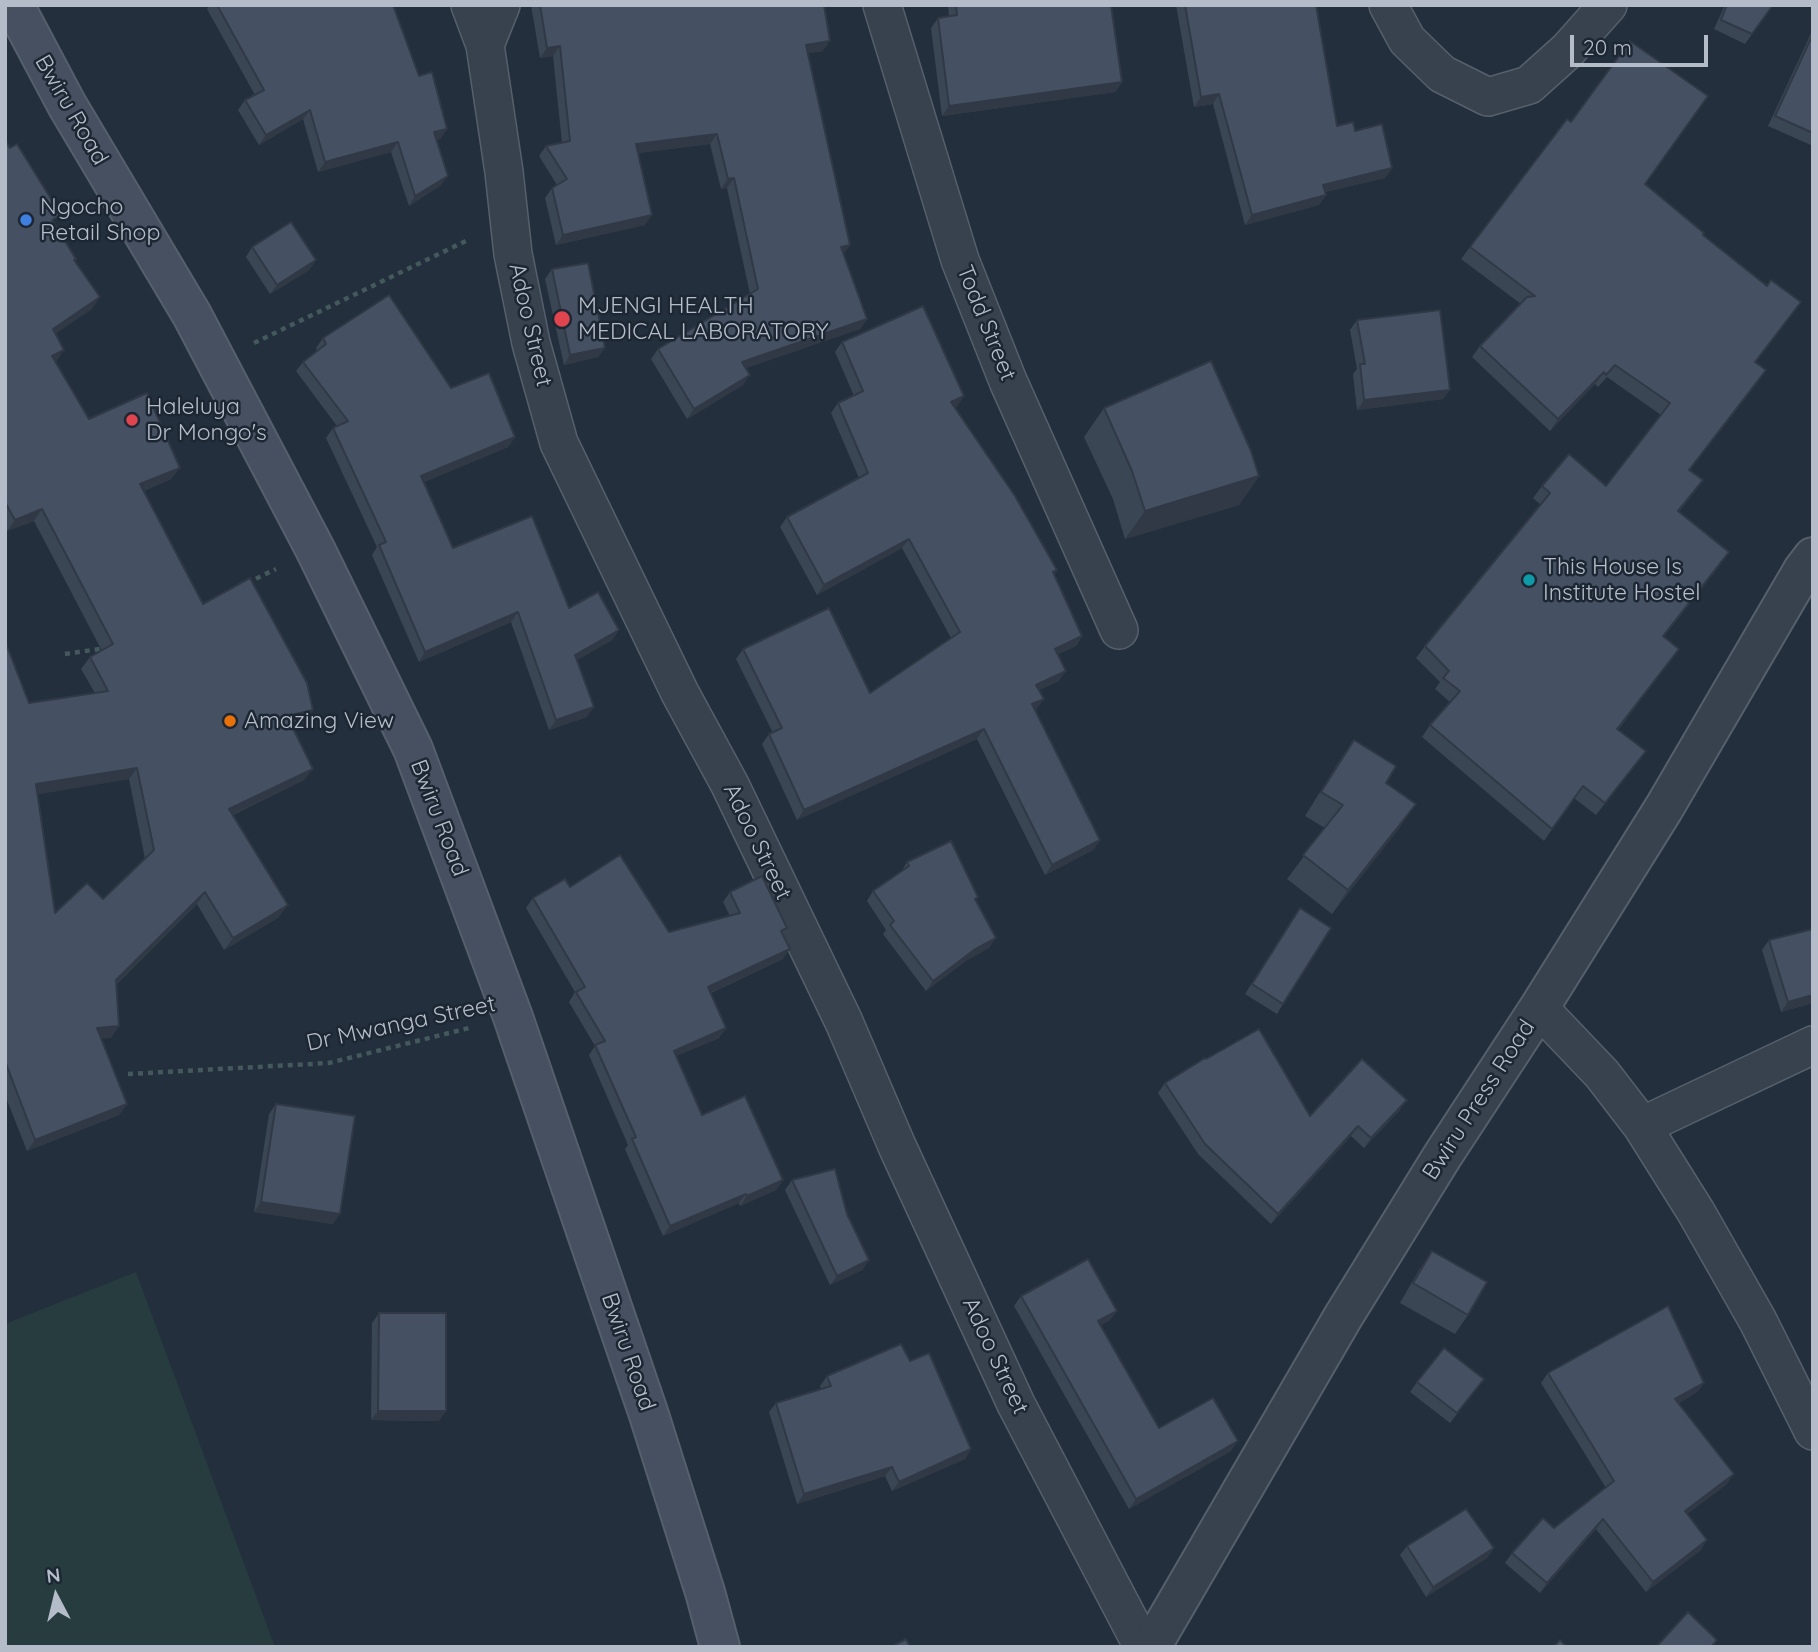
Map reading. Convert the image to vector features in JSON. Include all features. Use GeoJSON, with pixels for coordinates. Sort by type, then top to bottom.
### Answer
{"type":"FeatureCollection","features":[{"type":"Feature","properties":{"kind":"main road","name":"Bwiru Road"},"geometry":{"type":"LineString","coordinates":[[14,5],[66,105],[191,315],[315,550],[413,749],[513,1017],[649,1415],[720,1647]]}},
{"type":"Feature","properties":{"kind":"street","name":"Adoo Street"},"geometry":{"type":"LineString","coordinates":[[470,5],[485,45],[513,254],[531,342],[559,443],[674,681],[730,785],[838,1010],[897,1146],[1016,1404],[1143,1647]]}},
{"type":"Feature","properties":{"kind":"street"},"geometry":{"type":"LineString","coordinates":[[485,45],[501,5]]}},
{"type":"Feature","properties":{"kind":"street","name":"Todd Street"},"geometry":{"type":"LineString","coordinates":[[882,5],[960,260],[1008,381],[1119,630]]}},
{"type":"Feature","properties":{"kind":"street"},"geometry":{"type":"LineString","coordinates":[[1388,5],[1407,40],[1442,74],[1488,97],[1529,85],[1568,50],[1608,5]]}},
{"type":"Feature","properties":{"kind":"street","name":"Bwiru Press Road"},"geometry":{"type":"LineString","coordinates":[[1150,1647],[1350,1306],[1664,808],[1813,557]]}},
{"type":"Feature","properties":{"kind":"street"},"geometry":{"type":"LineString","coordinates":[[1539,1008],[1602,1074],[1642,1126],[1696,1212],[1758,1321],[1813,1431]]}},
{"type":"Feature","properties":{"kind":"street"},"geometry":{"type":"LineString","coordinates":[[1642,1126],[1813,1045]]}},
{"type":"Feature","properties":{"kind":"path"},"geometry":{"type":"LineString","coordinates":[[216,362],[510,219]]}},
{"type":"Feature","properties":{"kind":"path"},"geometry":{"type":"LineString","coordinates":[[242,586],[315,550]]}},
{"type":"Feature","properties":{"kind":"path"},"geometry":{"type":"LineString","coordinates":[[65,654],[109,648]]}},
{"type":"Feature","properties":{"kind":"path","name":"Dr Mwanga Street"},"geometry":{"type":"LineString","coordinates":[[128,1074],[329,1063],[513,1017]]}},
{"type":"Feature","properties":{"kind":"green space"},"geometry":{"type":"Polygon","coordinates":[[[136,1272],[275,1647],[5,1647],[5,1324],[136,1272]]]}},
{"type":"Feature","properties":{"kind":"building"},"geometry":{"type":"Polygon","coordinates":[[[217,5],[393,5],[419,76],[432,72],[447,129],[434,132],[448,176],[415,196],[398,142],[325,162],[310,110],[266,135],[245,100],[264,90],[217,5]]]}},
{"type":"Feature","properties":{"kind":"building"},"geometry":{"type":"Polygon","coordinates":[[[540,5],[824,5],[830,41],[806,45],[850,245],[841,247],[867,319],[742,362],[750,375],[694,409],[658,349],[758,289],[734,178],[728,179],[717,134],[636,144],[652,215],[563,235],[552,188],[567,179],[546,146],[570,141],[560,46],[547,48],[540,5]]]}},
{"type":"Feature","properties":{"kind":"building"},"geometry":{"type":"Polygon","coordinates":[[[956,5],[1111,5],[1122,82],[949,106],[938,18],[957,15],[956,5]]]}},
{"type":"Feature","properties":{"kind":"building"},"geometry":{"type":"Polygon","coordinates":[[[1185,5],[1316,5],[1337,126],[1353,122],[1355,131],[1382,124],[1392,168],[1323,185],[1326,195],[1252,215],[1219,94],[1201,97],[1185,5]]]}},
{"type":"Feature","properties":{"kind":"building"},"geometry":{"type":"Polygon","coordinates":[[[1727,5],[1773,5],[1752,34],[1721,20],[1727,5]]]}},
{"type":"Feature","properties":{"kind":"building"},"geometry":{"type":"Polygon","coordinates":[[[1813,34],[1813,133],[1775,116],[1813,34]]]}},
{"type":"Feature","properties":{"kind":"building"},"geometry":{"type":"Polygon","coordinates":[[[1630,41],[1708,96],[1645,184],[1767,286],[1771,280],[1801,302],[1755,362],[1766,370],[1689,470],[1703,480],[1678,511],[1729,552],[1663,636],[1679,649],[1617,729],[1646,751],[1605,803],[1583,786],[1552,829],[1430,725],[1460,691],[1443,678],[1449,671],[1425,646],[1550,493],[1542,486],[1569,454],[1606,486],[1670,403],[1615,365],[1606,375],[1604,372],[1558,419],[1480,346],[1527,297],[1535,296],[1470,247],[1567,119],[1571,122],[1630,41]]]}},
{"type":"Feature","properties":{"kind":"building"},"geometry":{"type":"Polygon","coordinates":[[[5,140],[10,148],[17,144],[61,215],[52,220],[76,259],[74,260],[100,297],[53,329],[64,350],[52,356],[89,419],[147,393],[180,468],[140,484],[203,604],[250,578],[307,683],[313,710],[287,716],[313,769],[229,809],[288,905],[233,938],[205,892],[116,980],[119,1026],[97,1028],[127,1104],[35,1140],[5,1061],[5,641],[29,703],[108,691],[90,657],[113,644],[42,509],[15,520],[5,502],[5,140]],[[137,768],[36,784],[55,913],[87,883],[103,899],[154,850],[137,768]]]}},
{"type":"Feature","properties":{"kind":"building"},"geometry":{"type":"Polygon","coordinates":[[[291,222],[316,260],[277,285],[252,247],[291,222]]]}},
{"type":"Feature","properties":{"kind":"building"},"geometry":{"type":"Polygon","coordinates":[[[588,263],[605,348],[570,355],[552,269],[588,263]]]}},
{"type":"Feature","properties":{"kind":"building"},"geometry":{"type":"Polygon","coordinates":[[[389,295],[451,388],[489,373],[515,437],[421,476],[453,548],[532,516],[569,608],[598,592],[619,630],[575,655],[594,707],[556,720],[518,612],[425,652],[379,545],[386,542],[333,428],[348,421],[303,362],[326,344],[323,338],[389,295]]]}},
{"type":"Feature","properties":{"kind":"building"},"geometry":{"type":"Polygon","coordinates":[[[923,306],[964,396],[951,402],[1015,496],[1057,570],[1053,572],[1082,636],[1055,649],[1066,671],[1036,685],[1044,699],[1032,704],[1100,840],[1052,865],[984,729],[804,810],[769,734],[782,728],[743,649],[829,608],[870,693],[960,632],[909,539],[824,585],[787,517],[868,473],[838,403],[863,391],[842,342],[923,306]]]}},
{"type":"Feature","properties":{"kind":"building"},"geometry":{"type":"Polygon","coordinates":[[[1440,310],[1450,390],[1364,400],[1360,364],[1365,364],[1357,320],[1440,310]]]}},
{"type":"Feature","properties":{"kind":"building"},"geometry":{"type":"Polygon","coordinates":[[[1211,361],[1251,451],[1259,476],[1145,511],[1132,471],[1104,408],[1211,361]]]}},
{"type":"Feature","properties":{"kind":"building"},"geometry":{"type":"Polygon","coordinates":[[[1354,740],[1396,766],[1386,783],[1416,804],[1348,890],[1303,855],[1343,805],[1321,792],[1354,740]]]}},
{"type":"Feature","properties":{"kind":"building"},"geometry":{"type":"Polygon","coordinates":[[[951,841],[978,897],[975,899],[996,938],[974,950],[933,981],[890,925],[894,921],[873,891],[909,866],[907,862],[951,841]]]}},
{"type":"Feature","properties":{"kind":"building"},"geometry":{"type":"Polygon","coordinates":[[[620,855],[669,932],[740,913],[730,892],[762,876],[787,928],[781,931],[790,949],[708,987],[726,1028],[674,1051],[702,1115],[745,1096],[783,1180],[670,1226],[632,1139],[636,1137],[595,1045],[605,1041],[576,992],[585,987],[533,898],[565,879],[570,887],[620,855]]]}},
{"type":"Feature","properties":{"kind":"building"},"geometry":{"type":"Polygon","coordinates":[[[1300,908],[1331,928],[1283,1004],[1252,984],[1300,908]]]}},
{"type":"Feature","properties":{"kind":"building"},"geometry":{"type":"Polygon","coordinates":[[[1813,929],[1813,995],[1788,1002],[1769,940],[1813,929]]]}},
{"type":"Feature","properties":{"kind":"building"},"geometry":{"type":"Polygon","coordinates":[[[1259,1029],[1310,1116],[1362,1059],[1407,1100],[1371,1138],[1358,1126],[1278,1214],[1205,1144],[1165,1083],[1259,1029]]]}},
{"type":"Feature","properties":{"kind":"building"},"geometry":{"type":"Polygon","coordinates":[[[276,1104],[355,1116],[340,1214],[261,1202],[276,1104]]]}},
{"type":"Feature","properties":{"kind":"building"},"geometry":{"type":"Polygon","coordinates":[[[835,1169],[847,1214],[869,1260],[837,1276],[792,1180],[835,1169]]]}},
{"type":"Feature","properties":{"kind":"building"},"geometry":{"type":"Polygon","coordinates":[[[1432,1251],[1487,1282],[1468,1315],[1413,1283],[1432,1251]]]}},
{"type":"Feature","properties":{"kind":"building"},"geometry":{"type":"Polygon","coordinates":[[[1088,1259],[1117,1311],[1098,1321],[1159,1428],[1213,1398],[1238,1441],[1136,1499],[1021,1296],[1088,1259]]]}},
{"type":"Feature","properties":{"kind":"building"},"geometry":{"type":"Polygon","coordinates":[[[1668,1306],[1704,1383],[1675,1399],[1734,1474],[1685,1511],[1707,1540],[1653,1582],[1603,1519],[1547,1583],[1512,1553],[1543,1518],[1554,1528],[1614,1481],[1548,1373],[1668,1306]]]}},
{"type":"Feature","properties":{"kind":"building"},"geometry":{"type":"Polygon","coordinates":[[[379,1313],[446,1313],[446,1411],[378,1411],[379,1313]]]}},
{"type":"Feature","properties":{"kind":"building"},"geometry":{"type":"Polygon","coordinates":[[[901,1344],[910,1361],[929,1353],[971,1449],[899,1482],[892,1467],[804,1494],[776,1403],[831,1386],[827,1376],[901,1344]]]}},
{"type":"Feature","properties":{"kind":"building"},"geometry":{"type":"Polygon","coordinates":[[[1444,1348],[1484,1379],[1457,1413],[1417,1382],[1444,1348]]]}},
{"type":"Feature","properties":{"kind":"building"},"geometry":{"type":"Polygon","coordinates":[[[1466,1509],[1494,1548],[1433,1587],[1407,1546],[1466,1509]]]}},
{"type":"Feature","properties":{"kind":"building"},"geometry":{"type":"Polygon","coordinates":[[[1688,1612],[1717,1640],[1711,1647],[1656,1647],[1688,1612]]]}},
{"type":"Feature","properties":{"kind":"building"},"geometry":{"type":"Polygon","coordinates":[[[906,1639],[910,1647],[891,1647],[906,1639]]]}},
{"type":"Feature","properties":{"kind":"building"},"geometry":{"type":"Polygon","coordinates":[[[1560,1640],[1567,1647],[1553,1647],[1560,1640]]]}},
{"type":"Feature","properties":{"kind":"place","name":"Ngocho Retail Shop"},"geometry":{"type":"Point","coordinates":[26,220]}},
{"type":"Feature","properties":{"kind":"place","name":"MJENGI HEALTH MEDICAL LABORATORY"},"geometry":{"type":"Point","coordinates":[562,319]}},
{"type":"Feature","properties":{"kind":"place","name":"Haleluya Dr Mongo's"},"geometry":{"type":"Point","coordinates":[132,420]}},
{"type":"Feature","properties":{"kind":"place","name":"This House Is Institute Hostel"},"geometry":{"type":"Point","coordinates":[1529,580]}},
{"type":"Feature","properties":{"kind":"place","name":"Amazing View"},"geometry":{"type":"Point","coordinates":[230,721]}}]}
